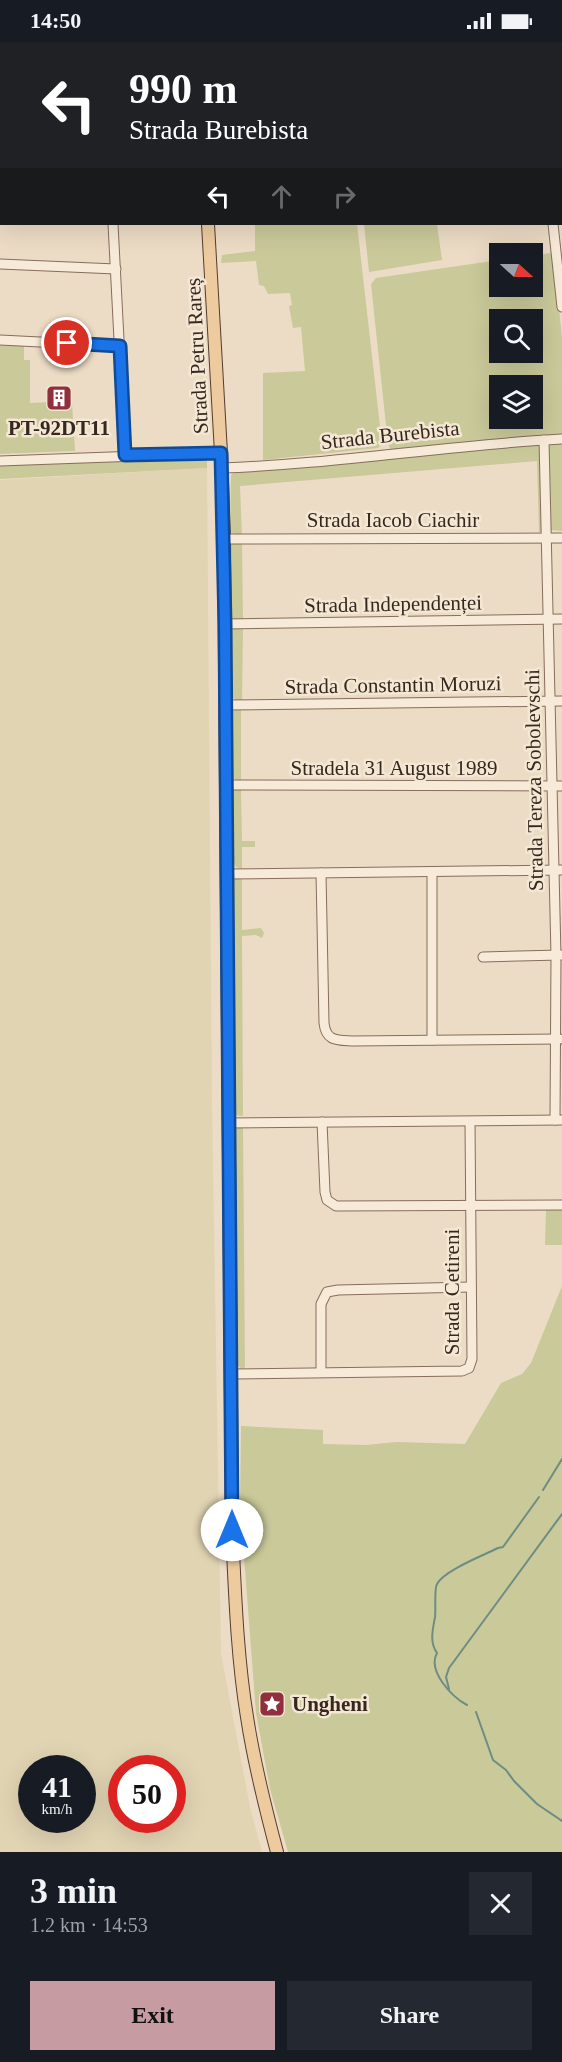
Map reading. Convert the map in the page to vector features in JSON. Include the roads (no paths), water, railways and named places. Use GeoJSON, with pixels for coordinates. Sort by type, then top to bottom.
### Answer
{"type":"FeatureCollection","features":[{"type":"Feature","properties":{"kind":"main road","name":"Strada Petru Rareș"},"geometry":{"type":"LineString","coordinates":[[208,225],[224,539],[232,1530],[235,1600],[247,1715],[261,1795],[277,1852]]}},
{"type":"Feature","properties":{"kind":"street"},"geometry":{"type":"LineString","coordinates":[[113,225],[125,455]]}},
{"type":"Feature","properties":{"kind":"street"},"geometry":{"type":"LineString","coordinates":[[553,225],[562,308]]}},
{"type":"Feature","properties":{"kind":"street"},"geometry":{"type":"LineString","coordinates":[[0,264],[116,269]]}},
{"type":"Feature","properties":{"kind":"street"},"geometry":{"type":"LineString","coordinates":[[0,340],[120,346]]}},
{"type":"Feature","properties":{"kind":"street","name":"Strada Burebista"},"geometry":{"type":"LineString","coordinates":[[222,468],[265,466],[447,447],[562,439]]}},
{"type":"Feature","properties":{"kind":"street","name":"Strada Tereza Sobolevschi"},"geometry":{"type":"LineString","coordinates":[[544,440],[550,701],[557,786],[559,1120]]}},
{"type":"Feature","properties":{"kind":"street"},"geometry":{"type":"LineString","coordinates":[[0,461],[221,453]]}},
{"type":"Feature","properties":{"kind":"street","name":"Strada Iacob Ciachir"},"geometry":{"type":"LineString","coordinates":[[224,539],[562,537]]}},
{"type":"Feature","properties":{"kind":"street","name":"Strada Independenței"},"geometry":{"type":"LineString","coordinates":[[225,624],[562,619]]}},
{"type":"Feature","properties":{"kind":"street","name":"Strada Constantin Moruzi"},"geometry":{"type":"LineString","coordinates":[[225,705],[562,701]]}},
{"type":"Feature","properties":{"kind":"street","name":"Stradela 31 August 1989"},"geometry":{"type":"LineString","coordinates":[[226,785],[557,786]]}},
{"type":"Feature","properties":{"kind":"street"},"geometry":{"type":"LineString","coordinates":[[226,874],[558,870]]}},
{"type":"Feature","properties":{"kind":"street"},"geometry":{"type":"LineString","coordinates":[[432,872],[432,1040]]}},
{"type":"Feature","properties":{"kind":"street"},"geometry":{"type":"LineString","coordinates":[[321,873],[324,1023],[328,1036],[338,1040],[352,1041],[559,1040]]}},
{"type":"Feature","properties":{"kind":"street"},"geometry":{"type":"LineString","coordinates":[[483,957],[559,956]]}},
{"type":"Feature","properties":{"kind":"street"},"geometry":{"type":"LineString","coordinates":[[228,1123],[559,1120]]}},
{"type":"Feature","properties":{"kind":"street"},"geometry":{"type":"LineString","coordinates":[[322,1122],[325,1192],[327,1200],[332,1204],[346,1207],[562,1205]]}},
{"type":"Feature","properties":{"kind":"street","name":"Strada Cetireni"},"geometry":{"type":"LineString","coordinates":[[231,1374],[462,1371],[468,1369],[472,1359],[470,1122]]}},
{"type":"Feature","properties":{"kind":"street"},"geometry":{"type":"LineString","coordinates":[[321,1372],[321,1304],[327,1293],[338,1290],[471,1287]]}},
{"type":"Feature","properties":{"kind":"waterway"},"geometry":{"type":"LineString","coordinates":[[543,1490],[562,1459]]}},
{"type":"Feature","properties":{"kind":"waterway"},"geometry":{"type":"LineString","coordinates":[[467,1705],[448,1690],[435,1668],[437,1653],[432,1635],[437,1584],[455,1569],[503,1547],[539,1497]]}},
{"type":"Feature","properties":{"kind":"waterway"},"geometry":{"type":"LineString","coordinates":[[449,1689],[446,1677],[449,1668],[562,1514]]}},
{"type":"Feature","properties":{"kind":"waterway"},"geometry":{"type":"LineString","coordinates":[[476,1712],[493,1760],[506,1770],[537,1804],[562,1821]]}},
{"type":"Feature","properties":{"kind":"place","name":"PT-92DT11"},"geometry":{"type":"Point","coordinates":[59,398]}},
{"type":"Feature","properties":{"kind":"place","name":"Ungheni"},"geometry":{"type":"Point","coordinates":[272,1704]}}]}
